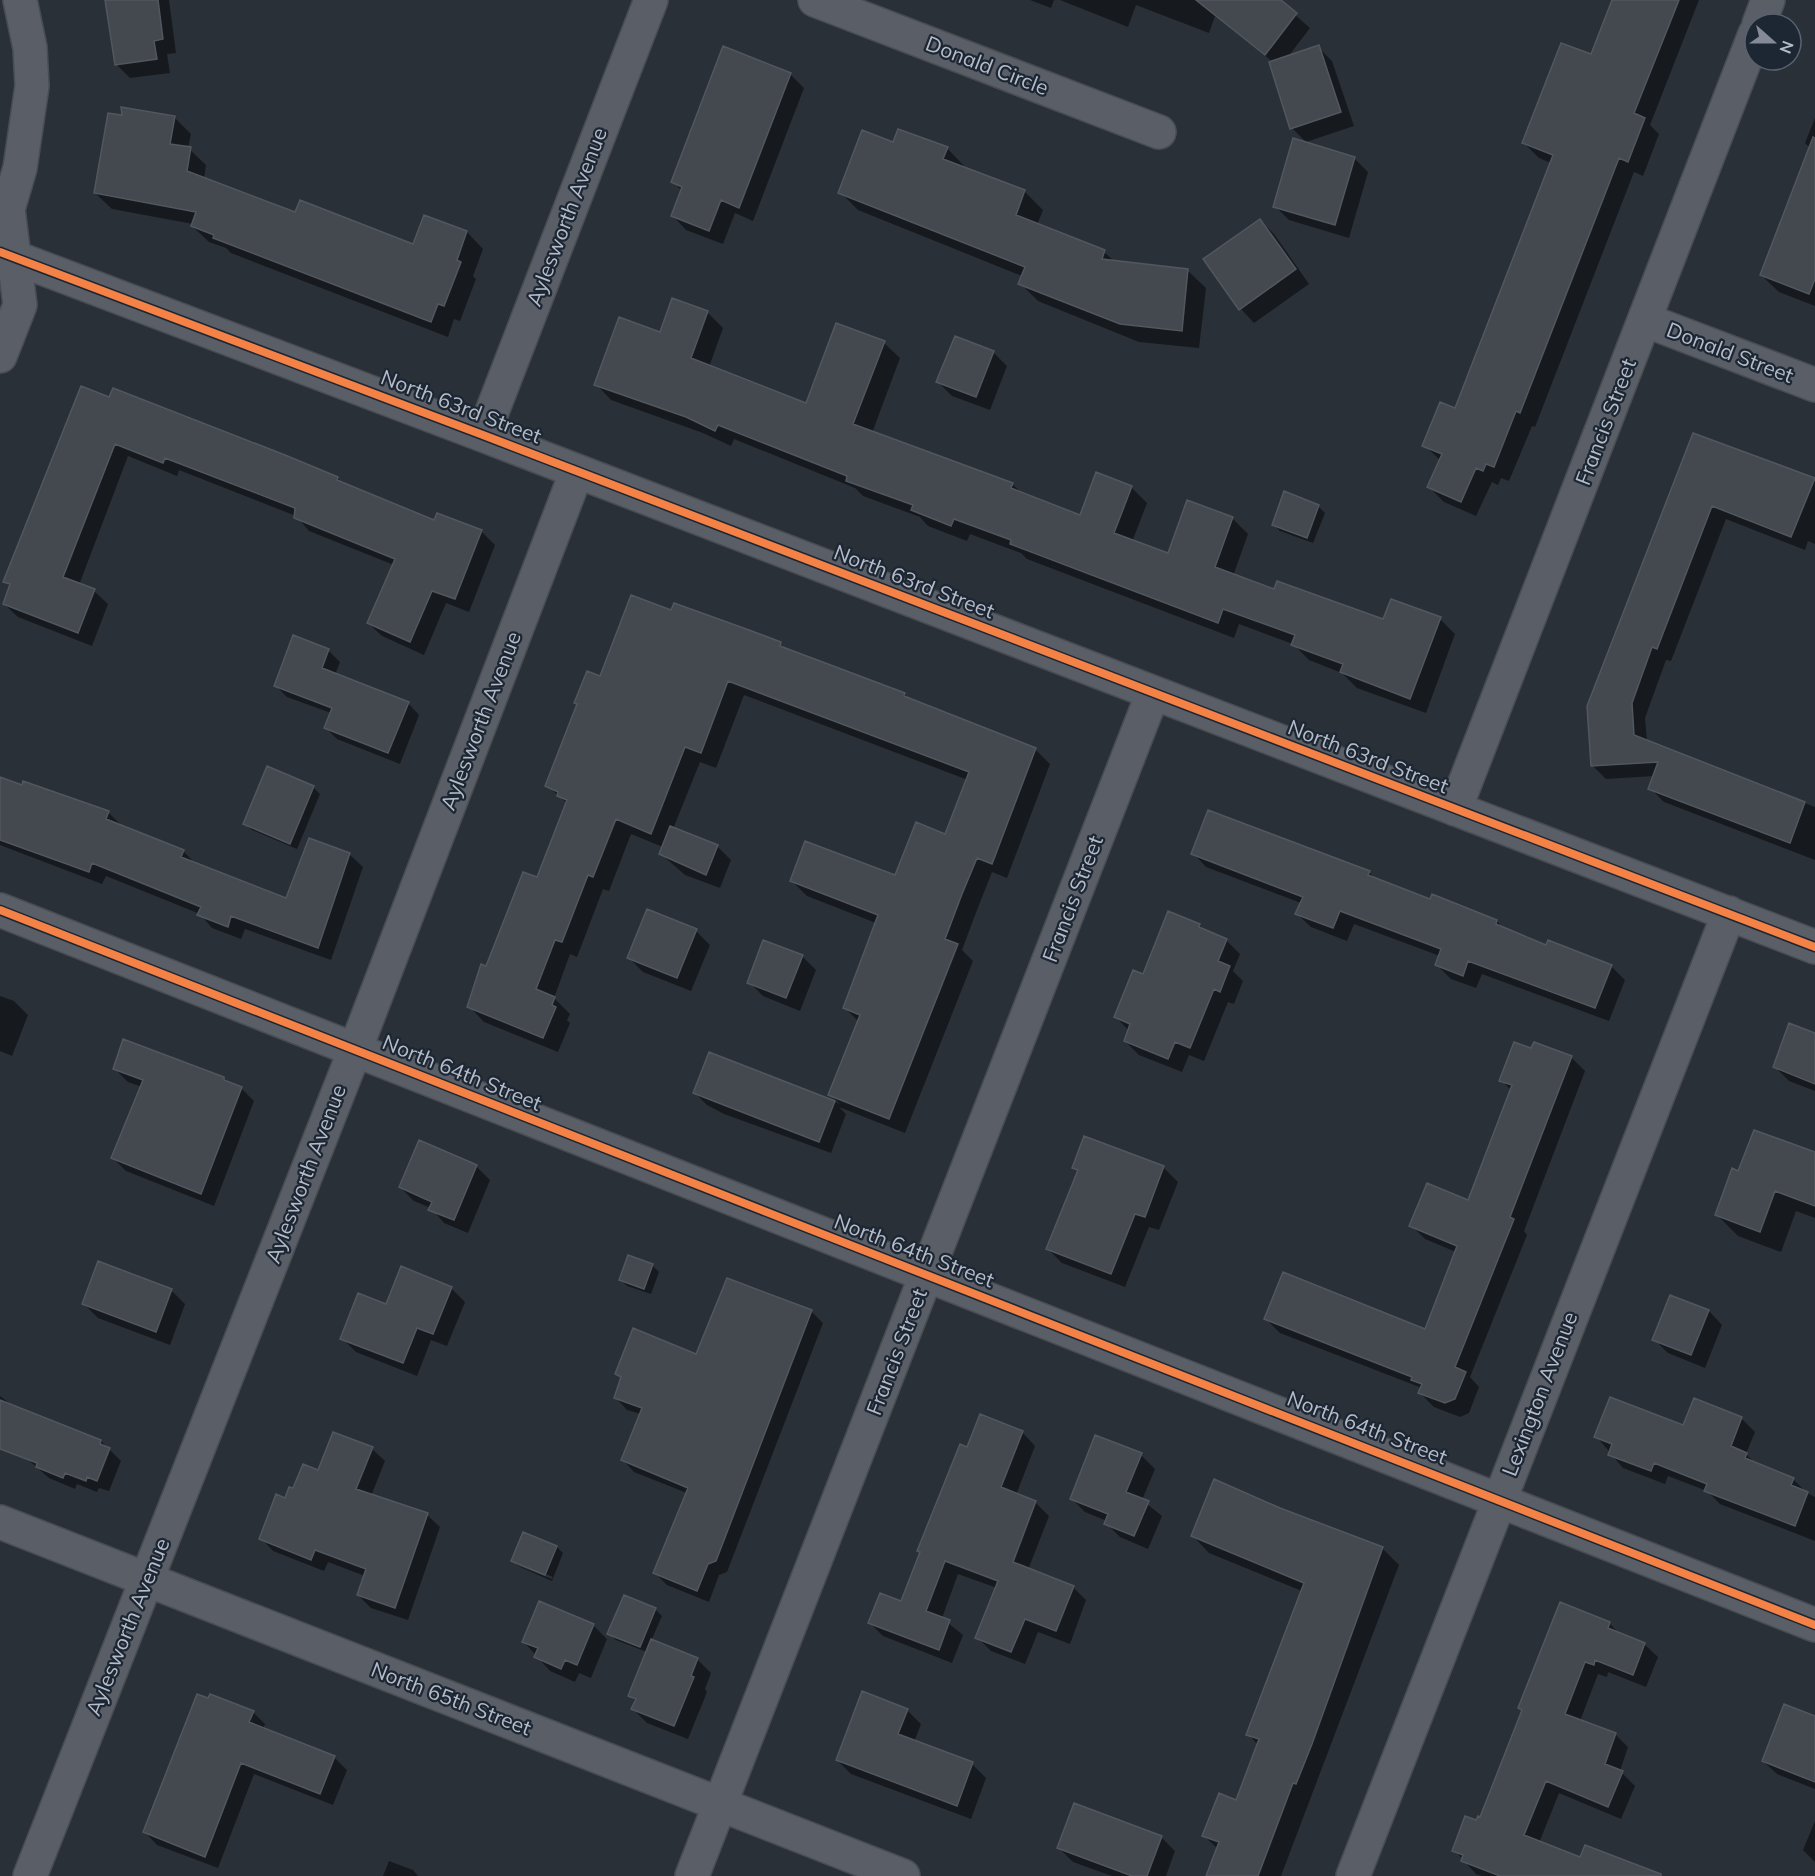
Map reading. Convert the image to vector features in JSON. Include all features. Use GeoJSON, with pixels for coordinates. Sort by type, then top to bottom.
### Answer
{"type":"FeatureCollection","features":[{"type":"Feature","properties":{"kind":"street"},"geometry":{"type":"LineString","coordinates":[[0,356],[20,305],[8,255],[8,209],[20,168],[32,86],[30,48],[20,0]]}},
{"type":"Feature","properties":{"kind":"street","name":"Aylesworth Avenue"},"geometry":{"type":"LineString","coordinates":[[483,435],[651,0]]}},
{"type":"Feature","properties":{"kind":"street","name":"Donald Circle"},"geometry":{"type":"LineString","coordinates":[[815,0],[1159,132]]}},
{"type":"Feature","properties":{"kind":"street","name":"Francis Street"},"geometry":{"type":"LineString","coordinates":[[1455,809],[1743,65]]}},
{"type":"Feature","properties":{"kind":"street","name":"North 63rd Street"},"geometry":{"type":"LineString","coordinates":[[8,255],[1815,947]]}},
{"type":"Feature","properties":{"kind":"street","name":"Donald Street"},"geometry":{"type":"LineString","coordinates":[[1645,320],[1815,385]]}},
{"type":"Feature","properties":{"kind":"street","name":"Aylesworth Avenue"},"geometry":{"type":"LineString","coordinates":[[30,1876],[355,1050],[577,471]]}},
{"type":"Feature","properties":{"kind":"street","name":"Francis Street"},"geometry":{"type":"LineString","coordinates":[[692,1876],[1153,693]]}},
{"type":"Feature","properties":{"kind":"street","name":"North 64th Street"},"geometry":{"type":"LineString","coordinates":[[0,910],[1815,1625]]}},
{"type":"Feature","properties":{"kind":"street","name":"Lexington Avenue"},"geometry":{"type":"LineString","coordinates":[[1353,1876],[1729,913]]}},
{"type":"Feature","properties":{"kind":"street","name":"North 65th Street"},"geometry":{"type":"LineString","coordinates":[[0,1522],[903,1876]]}},
{"type":"Feature","properties":{"kind":"building"},"geometry":{"type":"Polygon","coordinates":[[[105,0],[158,0],[163,39],[154,41],[157,59],[115,65],[105,0]]]}},
{"type":"Feature","properties":{"kind":"building"},"geometry":{"type":"Polygon","coordinates":[[[1196,0],[1281,0],[1297,13],[1265,55],[1196,0]]]}},
{"type":"Feature","properties":{"kind":"building"},"geometry":{"type":"Polygon","coordinates":[[[1612,0],[1679,0],[1634,113],[1645,118],[1628,162],[1619,158],[1520,413],[1516,411],[1494,467],[1486,464],[1483,471],[1476,468],[1461,502],[1427,487],[1442,454],[1422,446],[1440,402],[1455,408],[1553,155],[1522,143],[1561,43],[1591,54],[1612,0]]]}},
{"type":"Feature","properties":{"kind":"building"},"geometry":{"type":"Polygon","coordinates":[[[1319,45],[1341,112],[1290,129],[1269,62],[1319,45]]]}},
{"type":"Feature","properties":{"kind":"building"},"geometry":{"type":"Polygon","coordinates":[[[723,46],[791,73],[739,208],[721,200],[709,231],[671,216],[682,187],[671,182],[723,46]]]}},
{"type":"Feature","properties":{"kind":"building"},"geometry":{"type":"Polygon","coordinates":[[[121,107],[175,116],[170,144],[191,147],[187,171],[295,212],[300,200],[413,244],[424,215],[467,231],[457,260],[461,262],[444,306],[438,304],[431,322],[213,238],[214,235],[191,226],[196,212],[94,193],[108,113],[122,115],[121,107]]]}},
{"type":"Feature","properties":{"kind":"building"},"geometry":{"type":"Polygon","coordinates":[[[898,129],[948,147],[943,159],[1025,190],[1016,215],[1105,250],[1102,259],[1188,269],[1182,331],[1120,324],[1018,284],[1025,267],[838,193],[862,130],[893,142],[898,129]]]}},
{"type":"Feature","properties":{"kind":"building"},"geometry":{"type":"Polygon","coordinates":[[[1813,137],[1815,138],[1815,279],[1809,294],[1760,275],[1813,137]]]}},
{"type":"Feature","properties":{"kind":"building"},"geometry":{"type":"Polygon","coordinates":[[[1293,138],[1355,157],[1335,225],[1273,207],[1293,138]]]}},
{"type":"Feature","properties":{"kind":"building"},"geometry":{"type":"Polygon","coordinates":[[[1260,219],[1296,269],[1239,310],[1203,259],[1260,219]]]}},
{"type":"Feature","properties":{"kind":"building"},"geometry":{"type":"Polygon","coordinates":[[[672,298],[708,311],[691,358],[806,403],[836,323],[885,341],[853,424],[1013,483],[1011,488],[1080,515],[1096,472],[1132,486],[1114,533],[1168,553],[1187,500],[1233,517],[1215,567],[1274,589],[1277,581],[1383,619],[1391,599],[1441,617],[1410,699],[1340,672],[1343,664],[1291,645],[1295,635],[1223,609],[1218,623],[1010,544],[1011,540],[954,519],[951,526],[911,510],[913,505],[846,481],[847,476],[718,425],[715,431],[686,417],[594,385],[619,317],[660,332],[672,298]]]}},
{"type":"Feature","properties":{"kind":"building"},"geometry":{"type":"Polygon","coordinates":[[[955,336],[994,351],[976,397],[936,382],[955,336]]]}},
{"type":"Feature","properties":{"kind":"building"},"geometry":{"type":"Polygon","coordinates":[[[81,386],[109,397],[113,388],[285,455],[338,477],[337,480],[434,520],[437,513],[482,530],[455,599],[432,591],[410,642],[367,623],[395,559],[294,518],[295,508],[165,458],[163,463],[115,444],[63,577],[95,589],[78,633],[3,604],[10,584],[3,582],[81,386]]]}},
{"type":"Feature","properties":{"kind":"building"},"geometry":{"type":"Polygon","coordinates":[[[1693,433],[1815,478],[1791,537],[1712,506],[1657,649],[1652,647],[1632,703],[1634,735],[1805,802],[1790,843],[1648,789],[1658,762],[1591,766],[1587,706],[1693,433]]]}},
{"type":"Feature","properties":{"kind":"building"},"geometry":{"type":"Polygon","coordinates":[[[1284,491],[1319,505],[1307,538],[1272,525],[1284,491]]]}},
{"type":"Feature","properties":{"kind":"building"},"geometry":{"type":"Polygon","coordinates":[[[631,595],[671,610],[674,603],[781,642],[780,646],[905,693],[904,696],[1036,748],[992,864],[977,858],[962,894],[945,939],[958,944],[889,1119],[828,1095],[860,1015],[843,1008],[878,915],[790,881],[805,841],[895,875],[916,822],[945,834],[969,772],[728,681],[701,753],[685,747],[651,834],[616,819],[593,877],[588,875],[562,942],[555,940],[536,989],[555,997],[552,1005],[556,1007],[543,1038],[467,1007],[481,964],[486,966],[523,872],[537,877],[567,800],[557,796],[558,792],[545,786],[577,704],[574,703],[587,671],[600,676],[631,595]]]}},
{"type":"Feature","properties":{"kind":"building"},"geometry":{"type":"Polygon","coordinates":[[[293,635],[329,649],[322,668],[409,702],[388,753],[324,728],[332,708],[274,686],[293,635]]]}},
{"type":"Feature","properties":{"kind":"building"},"geometry":{"type":"Polygon","coordinates":[[[267,766],[314,786],[290,844],[243,824],[267,766]]]}},
{"type":"Feature","properties":{"kind":"building"},"geometry":{"type":"Polygon","coordinates":[[[0,777],[22,785],[23,781],[109,811],[106,819],[184,850],[181,857],[286,898],[309,838],[350,853],[318,948],[231,916],[228,927],[197,915],[201,907],[92,863],[89,872],[0,840],[0,777]]]}},
{"type":"Feature","properties":{"kind":"building"},"geometry":{"type":"Polygon","coordinates":[[[1208,810],[1370,871],[1368,875],[1430,899],[1432,894],[1497,920],[1496,924],[1546,945],[1548,940],[1612,965],[1595,1008],[1468,961],[1463,976],[1435,965],[1441,949],[1340,911],[1333,928],[1295,914],[1303,897],[1191,854],[1208,810]]]}},
{"type":"Feature","properties":{"kind":"building"},"geometry":{"type":"Polygon","coordinates":[[[670,826],[718,845],[706,875],[659,854],[670,826]]]}},
{"type":"Feature","properties":{"kind":"building"},"geometry":{"type":"Polygon","coordinates":[[[647,909],[697,929],[677,978],[627,958],[647,909]]]}},
{"type":"Feature","properties":{"kind":"building"},"geometry":{"type":"Polygon","coordinates":[[[1168,911],[1200,924],[1199,927],[1227,939],[1218,961],[1230,966],[1220,992],[1214,989],[1190,1048],[1175,1042],[1168,1059],[1124,1041],[1130,1024],[1114,1017],[1133,970],[1143,974],[1168,911]]]}},
{"type":"Feature","properties":{"kind":"building"},"geometry":{"type":"Polygon","coordinates":[[[763,940],[803,955],[786,998],[747,983],[763,940]]]}},
{"type":"Feature","properties":{"kind":"building"},"geometry":{"type":"Polygon","coordinates":[[[1789,1023],[1815,1033],[1815,1084],[1773,1067],[1789,1023]]]}},
{"type":"Feature","properties":{"kind":"building"},"geometry":{"type":"Polygon","coordinates":[[[123,1039],[224,1077],[224,1080],[242,1087],[201,1194],[111,1158],[143,1080],[113,1069],[123,1039]]]}},
{"type":"Feature","properties":{"kind":"building"},"geometry":{"type":"Polygon","coordinates":[[[1514,1042],[1531,1048],[1534,1042],[1572,1056],[1510,1217],[1514,1219],[1455,1367],[1466,1372],[1455,1399],[1445,1403],[1418,1393],[1422,1384],[1411,1380],[1412,1377],[1264,1319],[1283,1272],[1425,1329],[1457,1246],[1409,1226],[1427,1183],[1468,1200],[1512,1085],[1499,1081],[1514,1042]]]}},
{"type":"Feature","properties":{"kind":"building"},"geometry":{"type":"Polygon","coordinates":[[[709,1052],[835,1101],[819,1142],[693,1093],[709,1052]]]}},
{"type":"Feature","properties":{"kind":"building"},"geometry":{"type":"Polygon","coordinates":[[[1754,1130],[1815,1152],[1815,1206],[1775,1191],[1760,1232],[1715,1215],[1732,1168],[1738,1171],[1754,1130]]]}},
{"type":"Feature","properties":{"kind":"building"},"geometry":{"type":"Polygon","coordinates":[[[1084,1136],[1164,1166],[1145,1217],[1135,1214],[1111,1274],[1046,1249],[1078,1170],[1072,1168],[1084,1136]]]}},
{"type":"Feature","properties":{"kind":"building"},"geometry":{"type":"Polygon","coordinates":[[[419,1140],[477,1165],[454,1220],[428,1210],[432,1202],[399,1187],[419,1140]]]}},
{"type":"Feature","properties":{"kind":"building"},"geometry":{"type":"Polygon","coordinates":[[[628,1255],[653,1264],[644,1289],[619,1280],[628,1255]]]}},
{"type":"Feature","properties":{"kind":"building"},"geometry":{"type":"Polygon","coordinates":[[[98,1261],[172,1289],[156,1332],[82,1304],[98,1261]]]}},
{"type":"Feature","properties":{"kind":"building"},"geometry":{"type":"Polygon","coordinates":[[[401,1266],[452,1287],[433,1334],[417,1328],[403,1363],[340,1339],[358,1293],[386,1304],[401,1266]]]}},
{"type":"Feature","properties":{"kind":"building"},"geometry":{"type":"Polygon","coordinates":[[[727,1278],[812,1310],[716,1561],[708,1564],[697,1591],[653,1573],[688,1488],[621,1460],[642,1408],[614,1398],[621,1377],[615,1374],[633,1328],[696,1354],[727,1278]]]}},
{"type":"Feature","properties":{"kind":"building"},"geometry":{"type":"Polygon","coordinates":[[[1670,1295],[1709,1310],[1691,1355],[1652,1340],[1670,1295]]]}},
{"type":"Feature","properties":{"kind":"building"},"geometry":{"type":"Polygon","coordinates":[[[1610,1397],[1683,1425],[1694,1398],[1742,1417],[1731,1446],[1747,1453],[1745,1458],[1794,1478],[1791,1485],[1808,1492],[1795,1526],[1704,1491],[1707,1484],[1654,1463],[1651,1471],[1608,1455],[1612,1444],[1594,1437],[1610,1397]]]}},
{"type":"Feature","properties":{"kind":"building"},"geometry":{"type":"Polygon","coordinates":[[[0,1400],[101,1440],[100,1444],[110,1448],[97,1481],[87,1477],[86,1481],[65,1473],[63,1478],[36,1467],[37,1463],[0,1449],[0,1400]]]}},
{"type":"Feature","properties":{"kind":"building"},"geometry":{"type":"Polygon","coordinates":[[[980,1414],[1023,1431],[1001,1487],[1036,1501],[1013,1562],[1074,1586],[1056,1631],[1025,1619],[1011,1652],[975,1638],[998,1581],[945,1561],[926,1611],[950,1620],[939,1650],[868,1623],[880,1593],[901,1601],[920,1552],[917,1551],[960,1444],[967,1447],[980,1414]]]}},
{"type":"Feature","properties":{"kind":"building"},"geometry":{"type":"Polygon","coordinates":[[[333,1432],[373,1447],[356,1489],[428,1513],[395,1608],[357,1595],[366,1569],[315,1550],[311,1560],[259,1539],[276,1494],[285,1498],[289,1487],[293,1488],[303,1464],[318,1470],[333,1432]]]}},
{"type":"Feature","properties":{"kind":"building"},"geometry":{"type":"Polygon","coordinates":[[[1095,1435],[1142,1453],[1126,1492],[1149,1501],[1134,1536],[1104,1524],[1108,1514],[1070,1499],[1095,1435]]]}},
{"type":"Feature","properties":{"kind":"building"},"geometry":{"type":"Polygon","coordinates":[[[1214,1479],[1280,1508],[1383,1547],[1312,1744],[1296,1784],[1293,1783],[1258,1876],[1206,1876],[1219,1842],[1202,1836],[1219,1793],[1236,1800],[1259,1739],[1246,1735],[1304,1583],[1191,1536],[1214,1479]]]}},
{"type":"Feature","properties":{"kind":"building"},"geometry":{"type":"Polygon","coordinates":[[[523,1532],[557,1546],[545,1575],[511,1561],[523,1532]]]}},
{"type":"Feature","properties":{"kind":"building"},"geometry":{"type":"Polygon","coordinates":[[[624,1595],[656,1608],[640,1647],[607,1634],[624,1595]]]}},
{"type":"Feature","properties":{"kind":"building"},"geometry":{"type":"Polygon","coordinates":[[[539,1601],[594,1624],[577,1665],[565,1660],[561,1669],[534,1657],[538,1648],[522,1642],[539,1601]]]}},
{"type":"Feature","properties":{"kind":"building"},"geometry":{"type":"Polygon","coordinates":[[[1560,1602],[1610,1622],[1608,1628],[1645,1643],[1633,1675],[1595,1660],[1594,1665],[1585,1662],[1565,1714],[1616,1733],[1605,1764],[1623,1771],[1608,1807],[1546,1781],[1524,1835],[1580,1857],[1585,1845],[1661,1874],[1661,1876],[1500,1876],[1461,1861],[1463,1855],[1452,1851],[1465,1816],[1476,1820],[1478,1816],[1480,1817],[1522,1710],[1518,1708],[1560,1602]]]}},
{"type":"Feature","properties":{"kind":"building"},"geometry":{"type":"Polygon","coordinates":[[[651,1639],[698,1658],[691,1676],[694,1677],[674,1726],[631,1709],[636,1699],[628,1696],[651,1639]]]}},
{"type":"Feature","properties":{"kind":"building"},"geometry":{"type":"Polygon","coordinates":[[[862,1691],[908,1709],[898,1734],[973,1762],[957,1806],[836,1760],[862,1691]]]}},
{"type":"Feature","properties":{"kind":"building"},"geometry":{"type":"Polygon","coordinates":[[[197,1694],[208,1698],[210,1694],[254,1711],[249,1722],[335,1756],[320,1794],[241,1763],[205,1857],[143,1832],[197,1694]]]}},
{"type":"Feature","properties":{"kind":"building"},"geometry":{"type":"Polygon","coordinates":[[[1784,1704],[1815,1716],[1815,1782],[1762,1761],[1784,1704]]]}},
{"type":"Feature","properties":{"kind":"building"},"geometry":{"type":"Polygon","coordinates":[[[1074,1803],[1162,1836],[1147,1876],[1132,1876],[1057,1848],[1074,1803]]]}},
{"type":"Feature","properties":{"kind":"cycle path"},"geometry":{"type":"LineString","coordinates":[[0,252],[483,435],[1815,947]]}},
{"type":"Feature","properties":{"kind":"cycle path"},"geometry":{"type":"LineString","coordinates":[[0,910],[1815,1625]]}}]}
